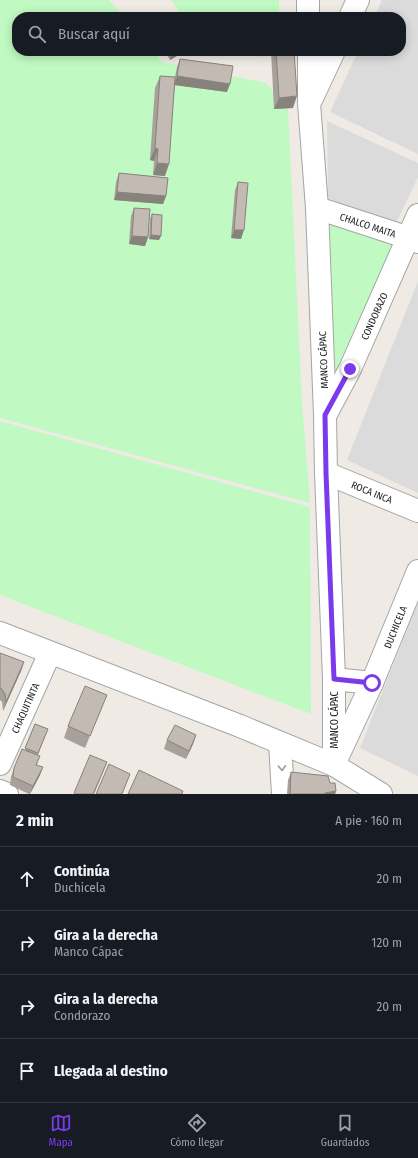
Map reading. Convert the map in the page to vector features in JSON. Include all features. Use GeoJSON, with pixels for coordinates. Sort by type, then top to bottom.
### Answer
{"type":"FeatureCollection","features":[{"type":"Feature","properties":{"kind":"street"},"geometry":{"type":"LineString","coordinates":[[308,0],[308,12]]}},
{"type":"Feature","properties":{"kind":"street"},"geometry":{"type":"LineString","coordinates":[[352,12],[358,0]]}},
{"type":"Feature","properties":{"kind":"street","name":"MANCO CÁPAC"},"geometry":{"type":"LineString","coordinates":[[308,56],[317,208],[325,415],[334,679],[334,765]]}},
{"type":"Feature","properties":{"kind":"street"},"geometry":{"type":"LineString","coordinates":[[310,103],[332,56]]}},
{"type":"Feature","properties":{"kind":"street","name":"CHALCO MAITA"},"geometry":{"type":"LineString","coordinates":[[317,208],[413,240]]}},
{"type":"Feature","properties":{"kind":"street","name":"CONDORAZO"},"geometry":{"type":"LineString","coordinates":[[325,415],[350,369],[413,240],[418,215]]}},
{"type":"Feature","properties":{"kind":"street","name":"ROCA INCA"},"geometry":{"type":"LineString","coordinates":[[326,473],[418,510]]}},
{"type":"Feature","properties":{"kind":"street","name":"DUCHICELA"},"geometry":{"type":"LineString","coordinates":[[334,765],[372,683],[418,571]]}},
{"type":"Feature","properties":{"kind":"street"},"geometry":{"type":"LineString","coordinates":[[0,633],[240,726],[334,765],[381,794]]}},
{"type":"Feature","properties":{"kind":"street","name":"CHAQUITINTA"},"geometry":{"type":"LineString","coordinates":[[0,764],[50,653]]}},
{"type":"Feature","properties":{"kind":"street"},"geometry":{"type":"LineString","coordinates":[[334,679],[372,683]]}},
{"type":"Feature","properties":{"kind":"street"},"geometry":{"type":"LineString","coordinates":[[280,743],[283,794]]}},
{"type":"Feature","properties":{"kind":"street"},"geometry":{"type":"LineString","coordinates":[[0,791],[7,794]]}},
{"type":"Feature","properties":{"kind":"shaded area"},"geometry":{"type":"Polygon","coordinates":[[[382,0],[418,0],[418,154],[330,112],[356,56],[406,56],[406,12],[376,12],[382,0]]]}},
{"type":"Feature","properties":{"kind":"shaded area"},"geometry":{"type":"Polygon","coordinates":[[[327,121],[418,163],[418,177],[394,228],[328,198],[327,121]]]}},
{"type":"Feature","properties":{"kind":"shaded area"},"geometry":{"type":"Polygon","coordinates":[[[418,281],[418,493],[347,460],[418,281]]]}},
{"type":"Feature","properties":{"kind":"shaded area"},"geometry":{"type":"Polygon","coordinates":[[[418,602],[418,776],[360,748],[418,602]]]}},
{"type":"Feature","properties":{"kind":"green space"},"geometry":{"type":"Polygon","coordinates":[[[0,0],[109,0],[120,12],[12,12],[12,56],[157,56],[162,62],[266,83],[288,109],[302,403],[310,503],[0,418],[0,0]]]}},
{"type":"Feature","properties":{"kind":"green space"},"geometry":{"type":"Polygon","coordinates":[[[171,0],[279,0],[279,12],[179,12],[171,0]]]}},
{"type":"Feature","properties":{"kind":"green space"},"geometry":{"type":"Polygon","coordinates":[[[320,214],[403,241],[329,399],[320,214]]]}},
{"type":"Feature","properties":{"kind":"green space"},"geometry":{"type":"Polygon","coordinates":[[[0,421],[310,507],[311,714],[0,595],[0,421]]]}},
{"type":"Feature","properties":{"kind":"building"},"geometry":{"type":"Polygon","coordinates":[[[276,56],[294,56],[297,96],[279,98],[276,56]]]}},
{"type":"Feature","properties":{"kind":"building"},"geometry":{"type":"Polygon","coordinates":[[[180,59],[233,66],[230,84],[177,76],[180,59]]]}},
{"type":"Feature","properties":{"kind":"building"},"geometry":{"type":"Polygon","coordinates":[[[160,76],[175,77],[169,164],[157,163],[158,149],[155,148],[160,76]]]}},
{"type":"Feature","properties":{"kind":"building"},"geometry":{"type":"Polygon","coordinates":[[[119,173],[168,178],[166,196],[117,192],[119,173]]]}},
{"type":"Feature","properties":{"kind":"building"},"geometry":{"type":"Polygon","coordinates":[[[238,182],[248,183],[244,230],[234,230],[238,182]]]}},
{"type":"Feature","properties":{"kind":"building"},"geometry":{"type":"Polygon","coordinates":[[[134,208],[150,209],[148,237],[132,236],[134,208]]]}},
{"type":"Feature","properties":{"kind":"building"},"geometry":{"type":"Polygon","coordinates":[[[152,214],[162,215],[161,236],[151,235],[152,214]]]}},
{"type":"Feature","properties":{"kind":"building"},"geometry":{"type":"Polygon","coordinates":[[[0,653],[24,662],[6,702],[5,694],[0,688],[0,653]]]}},
{"type":"Feature","properties":{"kind":"building"},"geometry":{"type":"Polygon","coordinates":[[[85,686],[107,695],[90,736],[68,726],[85,686]]]}},
{"type":"Feature","properties":{"kind":"building"},"geometry":{"type":"Polygon","coordinates":[[[35,724],[48,729],[38,753],[25,748],[35,724]]]}},
{"type":"Feature","properties":{"kind":"building"},"geometry":{"type":"Polygon","coordinates":[[[175,725],[196,735],[189,751],[167,740],[175,725]]]}},
{"type":"Feature","properties":{"kind":"building"},"geometry":{"type":"Polygon","coordinates":[[[22,749],[40,756],[36,765],[43,767],[33,786],[13,777],[14,768],[22,749]]]}},
{"type":"Feature","properties":{"kind":"building"},"geometry":{"type":"Polygon","coordinates":[[[90,755],[107,762],[93,794],[75,794],[74,793],[90,755]]]}},
{"type":"Feature","properties":{"kind":"building"},"geometry":{"type":"Polygon","coordinates":[[[109,764],[130,774],[122,794],[96,794],[109,764]]]}},
{"type":"Feature","properties":{"kind":"building"},"geometry":{"type":"Polygon","coordinates":[[[139,770],[183,791],[182,794],[128,794],[139,770]]]}},
{"type":"Feature","properties":{"kind":"building"},"geometry":{"type":"Polygon","coordinates":[[[291,772],[328,776],[330,783],[335,783],[336,791],[325,794],[290,794],[291,772]]]}},
{"type":"Feature","properties":{"kind":"route"},"geometry":{"type":"LineString","coordinates":[[350,369],[325,415],[334,679],[372,683]]}}]}
